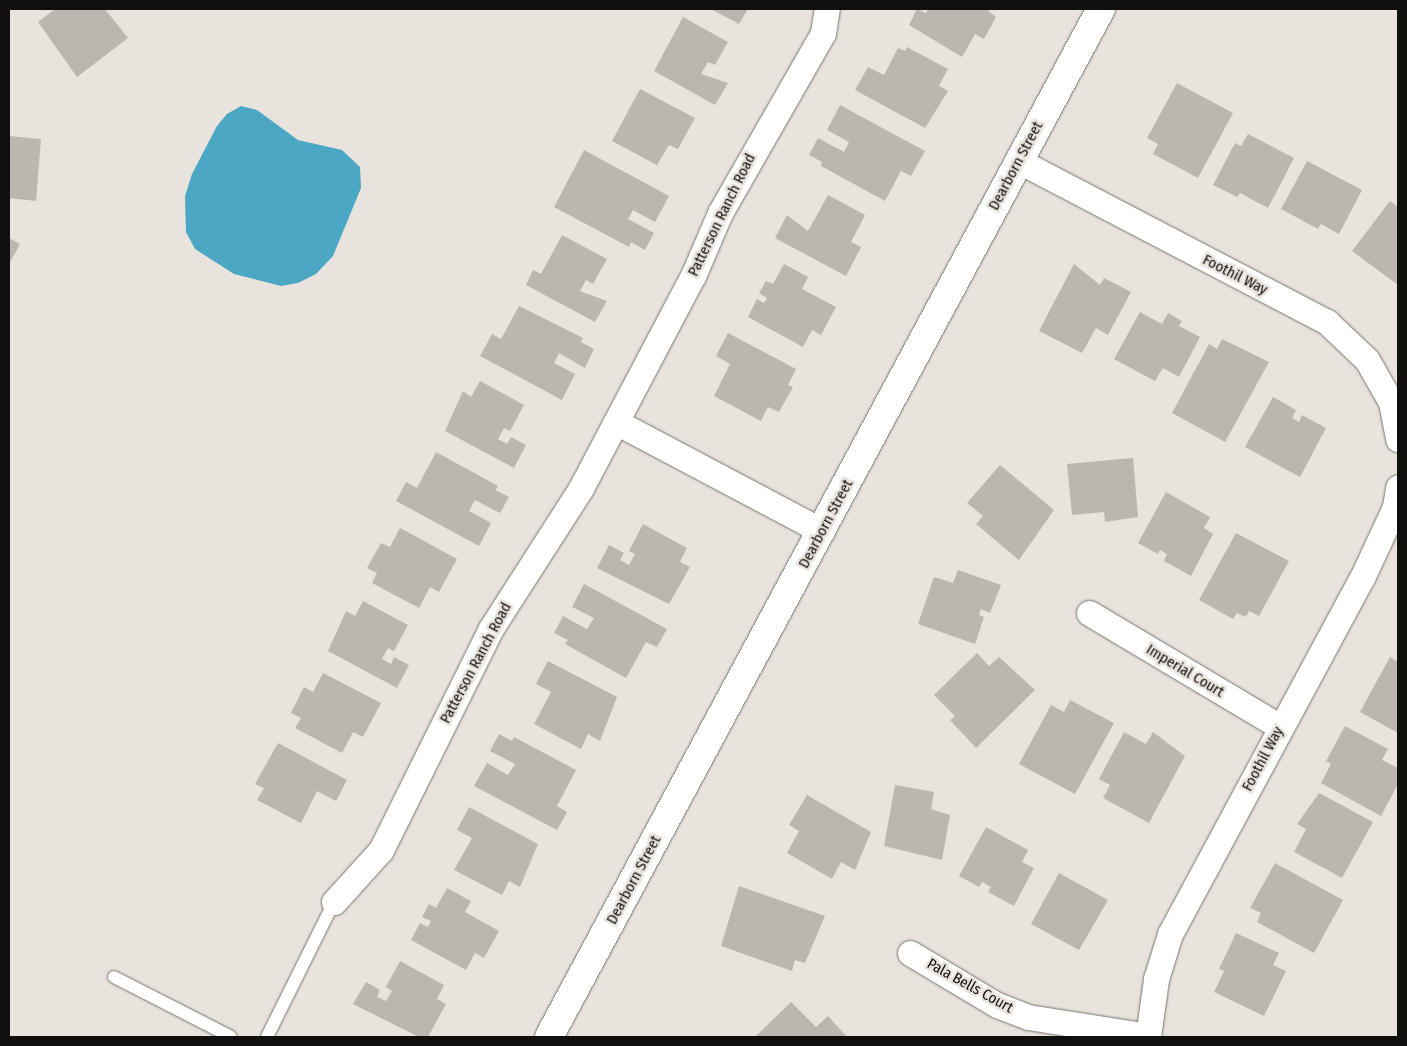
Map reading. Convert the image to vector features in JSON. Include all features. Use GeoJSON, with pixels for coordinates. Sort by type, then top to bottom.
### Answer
{"type":"FeatureCollection","features":[{"type":"Feature","properties":{"kind":"street","name":"Patterson Ranch Road"},"geometry":{"type":"LineString","coordinates":[[334,902],[381,850],[490,630],[581,488],[693,276],[720,213],[758,141],[823,32],[827,9]]}},
{"type":"Feature","properties":{"kind":"street","name":"Dearborn Street"},"geometry":{"type":"LineString","coordinates":[[549,1037],[1101,9]]}},
{"type":"Feature","properties":{"kind":"street","name":"Foothil Way"},"geometry":{"type":"LineString","coordinates":[[1018,161],[1327,322],[1367,360],[1391,402],[1398,439]]}},
{"type":"Feature","properties":{"kind":"street"},"geometry":{"type":"LineString","coordinates":[[616,422],[822,531]]}},
{"type":"Feature","properties":{"kind":"street","name":"Foothil Way"},"geometry":{"type":"LineString","coordinates":[[1148,1037],[1156,979],[1170,934],[1362,578],[1394,507],[1398,487]]}},
{"type":"Feature","properties":{"kind":"street","name":"Imperial Court"},"geometry":{"type":"LineString","coordinates":[[1089,614],[1280,728]]}},
{"type":"Feature","properties":{"kind":"street","name":"Pala Bells Court"},"geometry":{"type":"LineString","coordinates":[[910,953],[997,1005],[1028,1017],[1148,1037]]}},
{"type":"Feature","properties":{"kind":"lane"},"geometry":{"type":"LineString","coordinates":[[267,1037],[334,902]]}},
{"type":"Feature","properties":{"kind":"lane"},"geometry":{"type":"LineString","coordinates":[[114,977],[231,1037]]}},
{"type":"Feature","properties":{"kind":"water"},"geometry":{"type":"Polygon","coordinates":[[[241,106],[257,110],[298,140],[342,150],[360,167],[361,188],[333,256],[316,274],[298,283],[281,286],[234,274],[195,249],[186,232],[185,196],[192,174],[217,126],[227,114],[241,106]]]}},
{"type":"Feature","properties":{"kind":"building"},"geometry":{"type":"Polygon","coordinates":[[[55,9],[105,9],[128,38],[77,77],[38,22],[55,9]]]}},
{"type":"Feature","properties":{"kind":"building"},"geometry":{"type":"Polygon","coordinates":[[[711,9],[748,9],[739,24],[711,9]]]}},
{"type":"Feature","properties":{"kind":"building"},"geometry":{"type":"Polygon","coordinates":[[[917,9],[926,13],[928,9],[986,9],[996,17],[984,39],[975,34],[962,57],[909,25],[917,9]]]}},
{"type":"Feature","properties":{"kind":"building"},"geometry":{"type":"Polygon","coordinates":[[[683,17],[728,42],[715,65],[708,62],[701,74],[728,83],[715,105],[654,71],[683,17]]]}},
{"type":"Feature","properties":{"kind":"building"},"geometry":{"type":"Polygon","coordinates":[[[907,47],[948,69],[939,86],[948,91],[925,128],[855,90],[868,67],[884,75],[898,48],[905,51],[907,47]]]}},
{"type":"Feature","properties":{"kind":"building"},"geometry":{"type":"Polygon","coordinates":[[[1177,83],[1233,113],[1198,178],[1153,154],[1158,144],[1147,138],[1177,83]]]}},
{"type":"Feature","properties":{"kind":"building"},"geometry":{"type":"Polygon","coordinates":[[[640,89],[695,118],[678,149],[669,145],[657,165],[612,141],[640,89]]]}},
{"type":"Feature","properties":{"kind":"building"},"geometry":{"type":"Polygon","coordinates":[[[840,105],[925,151],[911,176],[901,171],[885,201],[821,166],[822,162],[809,155],[818,138],[844,152],[849,142],[827,130],[840,105]]]}},
{"type":"Feature","properties":{"kind":"building"},"geometry":{"type":"Polygon","coordinates":[[[1248,134],[1294,158],[1268,208],[1240,193],[1237,197],[1213,185],[1235,143],[1241,146],[1248,134]]]}},
{"type":"Feature","properties":{"kind":"building"},"geometry":{"type":"Polygon","coordinates":[[[9,136],[41,139],[36,201],[9,198],[9,136]]]}},
{"type":"Feature","properties":{"kind":"building"},"geometry":{"type":"Polygon","coordinates":[[[584,150],[669,196],[655,222],[633,210],[628,219],[654,233],[645,250],[631,242],[629,247],[554,207],[584,150]]]}},
{"type":"Feature","properties":{"kind":"building"},"geometry":{"type":"Polygon","coordinates":[[[1307,161],[1362,190],[1339,234],[1321,224],[1318,229],[1281,209],[1307,161]]]}},
{"type":"Feature","properties":{"kind":"building"},"geometry":{"type":"Polygon","coordinates":[[[828,195],[865,215],[851,242],[861,247],[846,276],[775,238],[787,215],[808,231],[828,195]]]}},
{"type":"Feature","properties":{"kind":"building"},"geometry":{"type":"Polygon","coordinates":[[[1390,201],[1398,207],[1398,285],[1352,251],[1390,201]]]}},
{"type":"Feature","properties":{"kind":"building"},"geometry":{"type":"Polygon","coordinates":[[[562,235],[607,259],[593,284],[586,280],[580,291],[607,301],[595,322],[526,285],[533,270],[541,274],[562,235]]]}},
{"type":"Feature","properties":{"kind":"building"},"geometry":{"type":"Polygon","coordinates":[[[9,238],[20,244],[9,264],[9,238]]]}},
{"type":"Feature","properties":{"kind":"building"},"geometry":{"type":"Polygon","coordinates":[[[784,264],[808,277],[802,289],[836,307],[821,335],[812,330],[803,347],[748,317],[757,299],[764,303],[767,298],[759,293],[766,281],[773,284],[784,264]]]}},
{"type":"Feature","properties":{"kind":"building"},"geometry":{"type":"Polygon","coordinates":[[[1074,264],[1100,285],[1104,278],[1131,292],[1108,335],[1096,328],[1082,353],[1039,331],[1074,264]]]}},
{"type":"Feature","properties":{"kind":"building"},"geometry":{"type":"Polygon","coordinates":[[[519,306],[583,338],[581,342],[594,349],[585,368],[559,353],[554,363],[575,374],[562,400],[480,356],[492,334],[501,339],[519,306]]]}},
{"type":"Feature","properties":{"kind":"building"},"geometry":{"type":"Polygon","coordinates":[[[1140,312],[1162,324],[1168,313],[1182,321],[1179,326],[1200,337],[1179,377],[1163,368],[1155,381],[1114,359],[1140,312]]]}},
{"type":"Feature","properties":{"kind":"building"},"geometry":{"type":"Polygon","coordinates":[[[728,333],[796,369],[788,385],[793,387],[779,412],[768,407],[761,421],[714,396],[730,364],[716,356],[728,333]]]}},
{"type":"Feature","properties":{"kind":"building"},"geometry":{"type":"Polygon","coordinates":[[[1222,339],[1269,362],[1225,442],[1172,413],[1209,344],[1217,349],[1222,339]]]}},
{"type":"Feature","properties":{"kind":"building"},"geometry":{"type":"Polygon","coordinates":[[[480,381],[524,405],[510,431],[504,428],[498,439],[507,444],[511,437],[526,445],[514,468],[445,431],[463,391],[471,397],[480,381]]]}},
{"type":"Feature","properties":{"kind":"building"},"geometry":{"type":"Polygon","coordinates":[[[1273,397],[1296,410],[1292,418],[1299,422],[1302,415],[1326,428],[1300,477],[1245,447],[1273,397]]]}},
{"type":"Feature","properties":{"kind":"building"},"geometry":{"type":"Polygon","coordinates":[[[436,452],[498,486],[495,490],[509,497],[500,513],[475,500],[469,511],[491,523],[479,546],[396,501],[406,482],[417,488],[436,452]]]}},
{"type":"Feature","properties":{"kind":"building"},"geometry":{"type":"Polygon","coordinates":[[[1133,458],[1138,517],[1105,522],[1104,512],[1072,515],[1067,464],[1133,458]]]}},
{"type":"Feature","properties":{"kind":"building"},"geometry":{"type":"Polygon","coordinates":[[[1000,465],[1054,510],[1019,560],[976,524],[983,516],[967,503],[1000,465]]]}},
{"type":"Feature","properties":{"kind":"building"},"geometry":{"type":"Polygon","coordinates":[[[1166,492],[1210,517],[1204,528],[1213,534],[1191,576],[1164,561],[1167,554],[1160,550],[1158,554],[1138,543],[1166,492]]]}},
{"type":"Feature","properties":{"kind":"building"},"geometry":{"type":"Polygon","coordinates":[[[643,524],[687,548],[680,562],[690,567],[669,604],[597,568],[609,545],[624,553],[620,560],[629,565],[635,554],[629,551],[643,524]]]}},
{"type":"Feature","properties":{"kind":"building"},"geometry":{"type":"Polygon","coordinates":[[[400,528],[457,559],[439,592],[430,587],[419,608],[372,583],[377,573],[367,568],[381,543],[390,547],[400,528]]]}},
{"type":"Feature","properties":{"kind":"building"},"geometry":{"type":"Polygon","coordinates":[[[1236,533],[1289,561],[1259,616],[1249,611],[1246,617],[1237,613],[1233,619],[1199,600],[1236,533]]]}},
{"type":"Feature","properties":{"kind":"building"},"geometry":{"type":"Polygon","coordinates":[[[958,570],[1001,585],[990,613],[981,609],[979,615],[984,617],[975,644],[918,624],[934,577],[953,583],[958,570]]]}},
{"type":"Feature","properties":{"kind":"building"},"geometry":{"type":"Polygon","coordinates":[[[584,584],[667,629],[657,647],[646,642],[626,678],[565,644],[568,640],[554,633],[563,616],[587,629],[594,618],[572,607],[584,584]]]}},
{"type":"Feature","properties":{"kind":"building"},"geometry":{"type":"Polygon","coordinates":[[[363,601],[408,625],[394,651],[388,648],[382,659],[391,664],[394,657],[409,665],[397,688],[328,651],[346,611],[355,616],[363,601]]]}},
{"type":"Feature","properties":{"kind":"building"},"geometry":{"type":"Polygon","coordinates":[[[977,653],[989,666],[999,657],[1035,690],[976,748],[950,720],[955,716],[934,695],[977,653]]]}},
{"type":"Feature","properties":{"kind":"building"},"geometry":{"type":"Polygon","coordinates":[[[1390,657],[1398,662],[1398,733],[1360,712],[1390,657]]]}},
{"type":"Feature","properties":{"kind":"building"},"geometry":{"type":"Polygon","coordinates":[[[548,661],[617,697],[600,741],[588,734],[581,749],[534,724],[551,692],[536,684],[548,661]]]}},
{"type":"Feature","properties":{"kind":"building"},"geometry":{"type":"Polygon","coordinates":[[[323,673],[381,703],[363,737],[353,732],[342,753],[295,728],[301,718],[291,713],[304,687],[313,692],[323,673]]]}},
{"type":"Feature","properties":{"kind":"building"},"geometry":{"type":"Polygon","coordinates":[[[1070,700],[1114,723],[1075,794],[1019,764],[1051,705],[1064,712],[1070,700]]]}},
{"type":"Feature","properties":{"kind":"building"},"geometry":{"type":"Polygon","coordinates":[[[1345,726],[1388,749],[1382,760],[1398,768],[1398,784],[1381,816],[1321,783],[1331,764],[1326,761],[1345,726]]]}},
{"type":"Feature","properties":{"kind":"building"},"geometry":{"type":"Polygon","coordinates":[[[1124,732],[1146,744],[1153,732],[1185,756],[1149,823],[1103,798],[1110,785],[1099,779],[1124,732]]]}},
{"type":"Feature","properties":{"kind":"building"},"geometry":{"type":"Polygon","coordinates":[[[499,734],[512,741],[514,737],[576,770],[557,806],[567,812],[557,830],[474,786],[487,763],[508,775],[515,764],[490,751],[499,734]]]}},
{"type":"Feature","properties":{"kind":"building"},"geometry":{"type":"Polygon","coordinates":[[[278,743],[347,780],[336,801],[317,791],[301,823],[257,800],[264,788],[255,784],[278,743]]]}},
{"type":"Feature","properties":{"kind":"building"},"geometry":{"type":"Polygon","coordinates":[[[895,785],[934,792],[931,809],[950,815],[942,860],[884,846],[895,785]]]}},
{"type":"Feature","properties":{"kind":"building"},"geometry":{"type":"Polygon","coordinates":[[[1319,793],[1373,822],[1342,878],[1294,852],[1306,829],[1297,824],[1319,793]]]}},
{"type":"Feature","properties":{"kind":"building"},"geometry":{"type":"Polygon","coordinates":[[[807,795],[871,832],[855,870],[841,862],[832,879],[787,853],[799,831],[789,825],[807,795]]]}},
{"type":"Feature","properties":{"kind":"building"},"geometry":{"type":"Polygon","coordinates":[[[469,807],[538,844],[520,887],[509,881],[502,895],[454,870],[472,838],[457,830],[469,807]]]}},
{"type":"Feature","properties":{"kind":"building"},"geometry":{"type":"Polygon","coordinates":[[[986,827],[1028,850],[1022,862],[1034,868],[1014,906],[988,892],[991,887],[982,882],[979,887],[959,876],[986,827]]]}},
{"type":"Feature","properties":{"kind":"building"},"geometry":{"type":"Polygon","coordinates":[[[1275,863],[1343,900],[1314,953],[1257,922],[1261,913],[1250,908],[1275,863]]]}},
{"type":"Feature","properties":{"kind":"building"},"geometry":{"type":"Polygon","coordinates":[[[1059,873],[1108,900],[1079,950],[1031,924],[1059,873]]]}},
{"type":"Feature","properties":{"kind":"building"},"geometry":{"type":"Polygon","coordinates":[[[739,886],[825,916],[805,963],[795,960],[792,971],[721,946],[739,886]]]}},
{"type":"Feature","properties":{"kind":"building"},"geometry":{"type":"Polygon","coordinates":[[[447,888],[471,901],[465,912],[499,931],[484,958],[475,953],[466,970],[411,940],[420,923],[428,927],[431,921],[422,917],[429,904],[436,908],[447,888]]]}},
{"type":"Feature","properties":{"kind":"building"},"geometry":{"type":"Polygon","coordinates":[[[1236,933],[1279,953],[1273,965],[1286,971],[1264,1016],[1214,992],[1224,971],[1219,969],[1236,933]]]}},
{"type":"Feature","properties":{"kind":"building"},"geometry":{"type":"Polygon","coordinates":[[[400,961],[444,985],[437,999],[446,1004],[428,1037],[419,1037],[353,1004],[366,982],[380,990],[377,997],[386,1001],[392,991],[386,987],[400,961]]]}},
{"type":"Feature","properties":{"kind":"building"},"geometry":{"type":"Polygon","coordinates":[[[791,1002],[816,1027],[828,1016],[847,1037],[755,1037],[791,1002]]]}}]}
